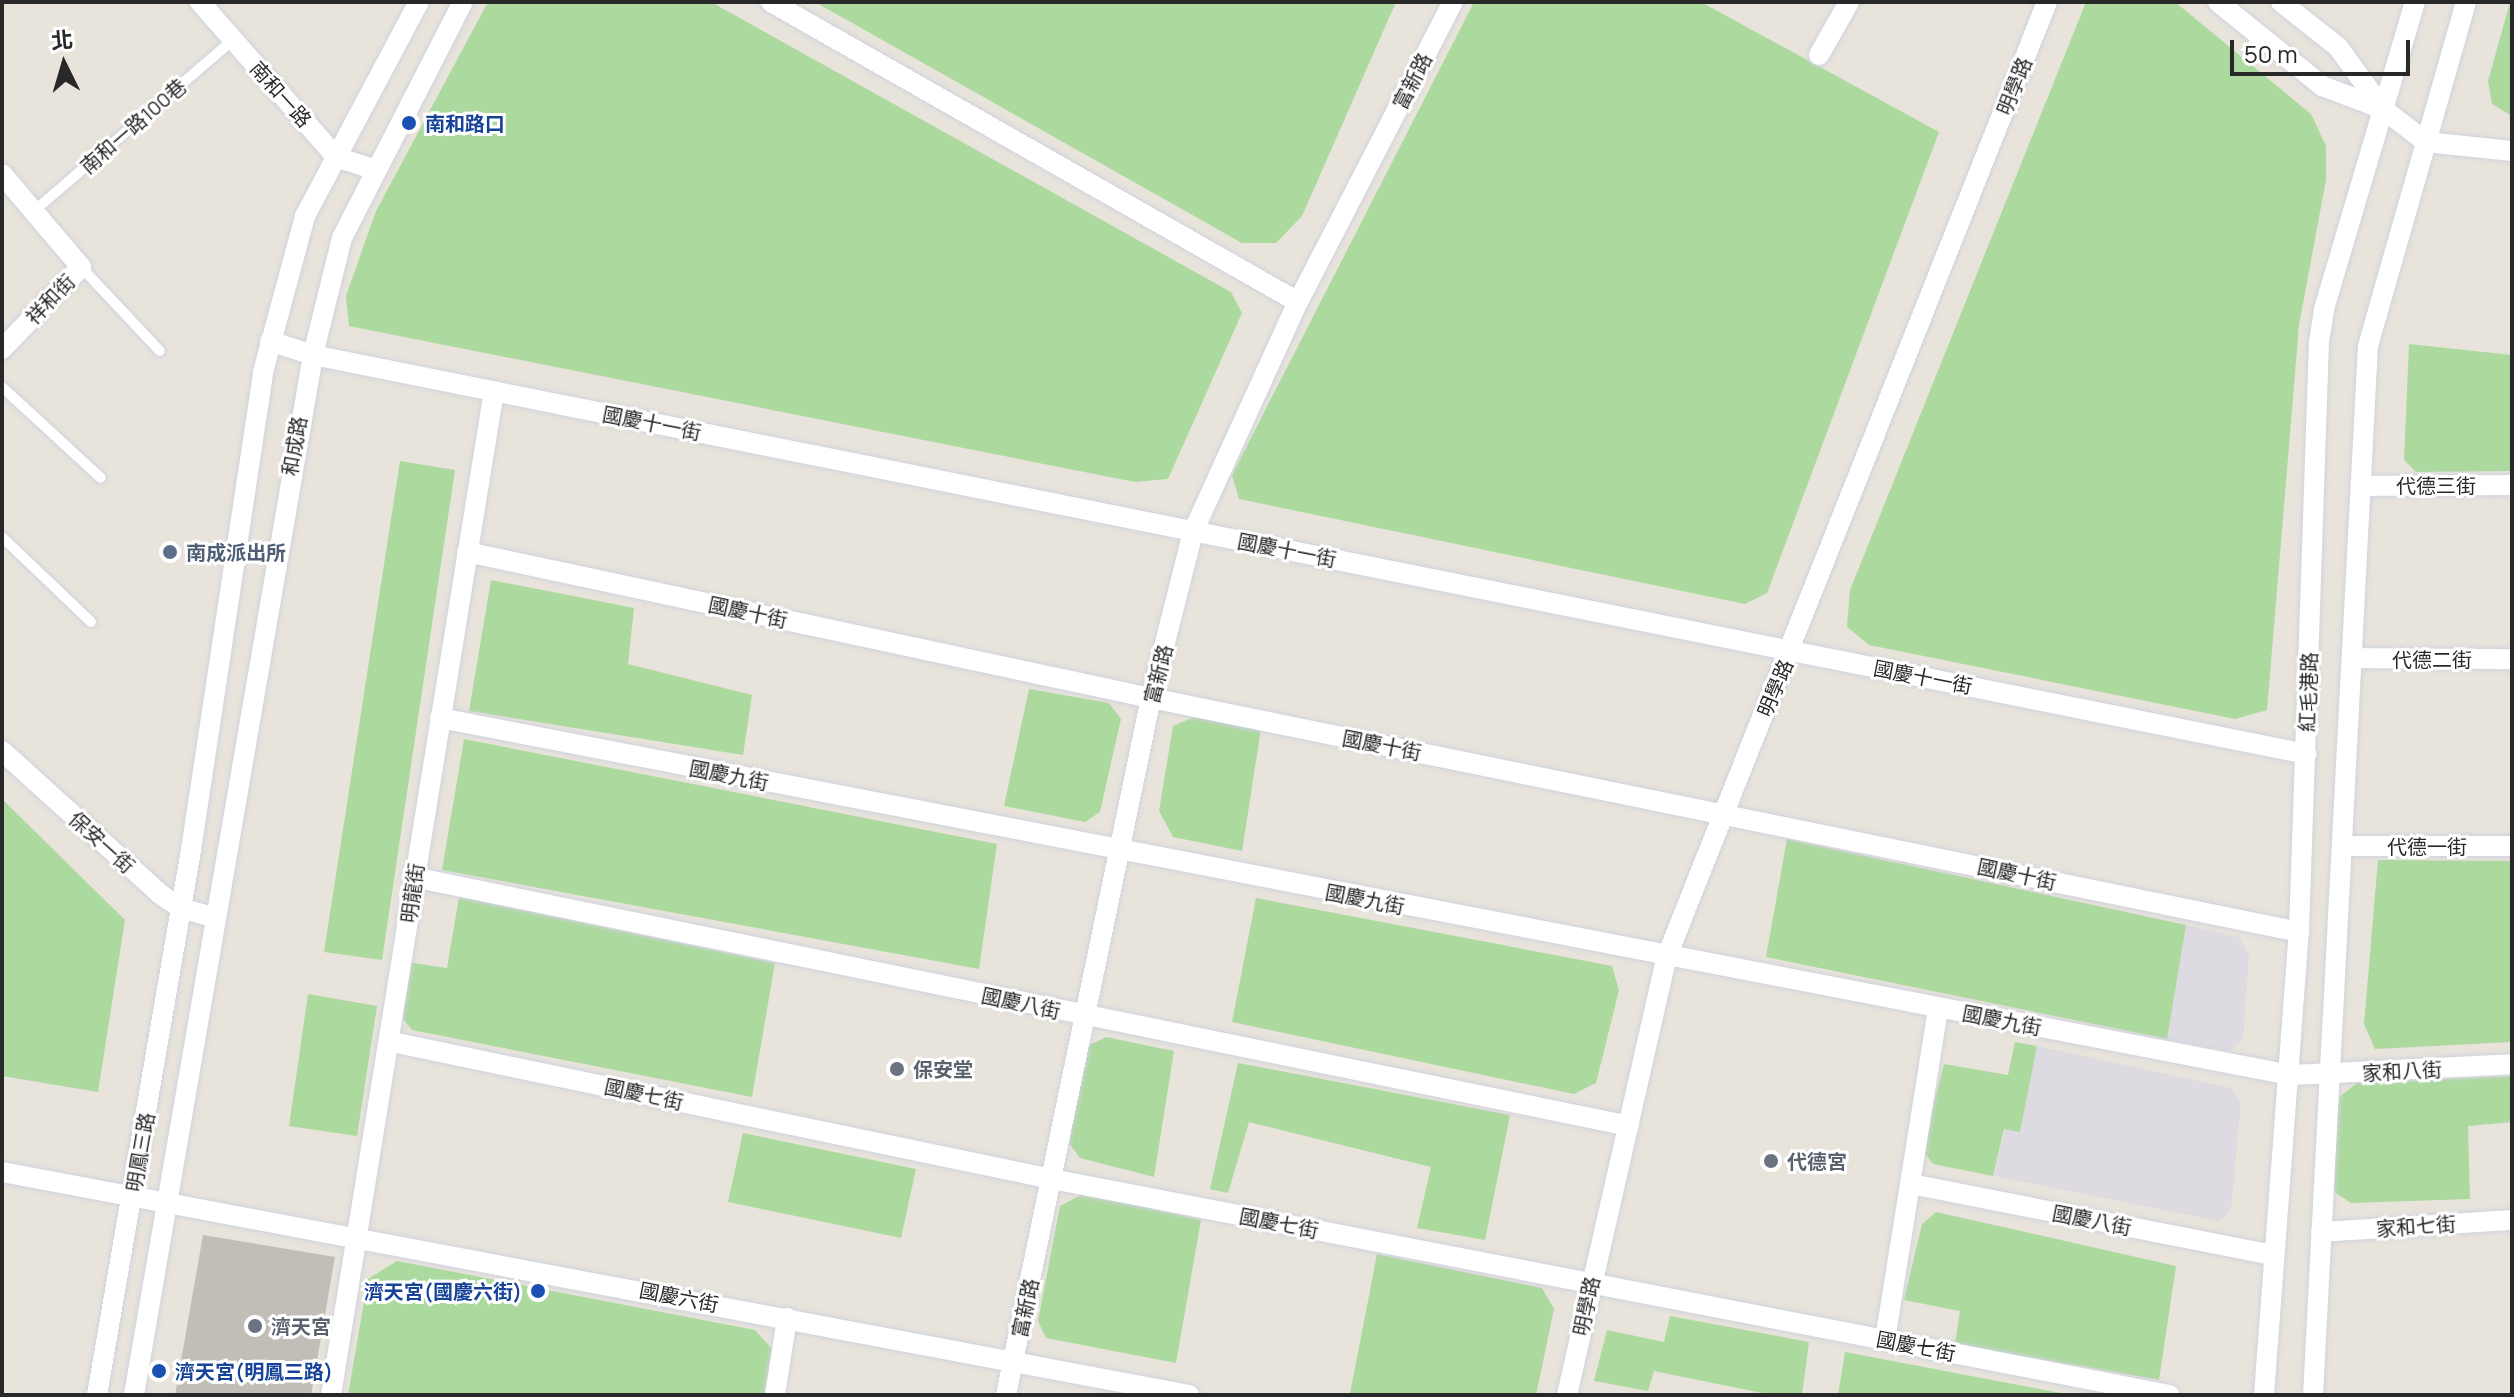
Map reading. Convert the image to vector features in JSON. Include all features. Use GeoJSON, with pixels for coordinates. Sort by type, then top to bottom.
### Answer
{"type":"FeatureCollection","features":[{"type":"Feature","properties":{"kind":"street","name":"南和一路"},"geometry":{"type":"LineString","coordinates":[[200,2],[336,157]]}},
{"type":"Feature","properties":{"kind":"street"},"geometry":{"type":"LineString","coordinates":[[181,908],[255,407],[270,341],[305,216],[419,2]]}},
{"type":"Feature","properties":{"kind":"street","name":"和成路"},"geometry":{"type":"LineString","coordinates":[[213,917],[313,355],[342,238],[373,169],[463,2]]}},
{"type":"Feature","properties":{"kind":"street"},"geometry":{"type":"LineString","coordinates":[[771,2],[1298,302]]}},
{"type":"Feature","properties":{"kind":"street","name":"富新路"},"geometry":{"type":"LineString","coordinates":[[1006,1395],[1151,698],[1193,532],[1298,302],[1453,2]]}},
{"type":"Feature","properties":{"kind":"street"},"geometry":{"type":"LineString","coordinates":[[1819,55],[1849,2]]}},
{"type":"Feature","properties":{"kind":"street","name":"明學路"},"geometry":{"type":"LineString","coordinates":[[1567,1395],[1667,956],[2047,2]]}},
{"type":"Feature","properties":{"kind":"street"},"geometry":{"type":"LineString","coordinates":[[2218,2],[2322,86],[2383,109]]}},
{"type":"Feature","properties":{"kind":"street"},"geometry":{"type":"LineString","coordinates":[[2281,2],[2338,47],[2383,109],[2426,142],[2512,151]]}},
{"type":"Feature","properties":{"kind":"street","name":"紅毛港路"},"geometry":{"type":"LineString","coordinates":[[2264,1395],[2272,1255],[2291,1075],[2299,932],[2319,342],[2324,309],[2415,2]]}},
{"type":"Feature","properties":{"kind":"street","name":"紅毛港路"},"geometry":{"type":"LineString","coordinates":[[2313,1395],[2368,346],[2466,2]]}},
{"type":"Feature","properties":{"kind":"street"},"geometry":{"type":"LineString","coordinates":[[336,157],[373,169]]}},
{"type":"Feature","properties":{"kind":"street","name":"祥和街"},"geometry":{"type":"LineString","coordinates":[[2,174],[81,267],[2,349]]}},
{"type":"Feature","properties":{"kind":"street","name":"國慶十一街"},"geometry":{"type":"LineString","coordinates":[[270,341],[313,355],[2306,754]]}},
{"type":"Feature","properties":{"kind":"street","name":"明龍街"},"geometry":{"type":"LineString","coordinates":[[331,1395],[392,1042],[413,877],[494,391]]}},
{"type":"Feature","properties":{"kind":"street","name":"代德三街"},"geometry":{"type":"LineString","coordinates":[[2361,486],[2512,485]]}},
{"type":"Feature","properties":{"kind":"street","name":"國慶十街"},"geometry":{"type":"LineString","coordinates":[[467,552],[1151,698],[2299,932]]}},
{"type":"Feature","properties":{"kind":"street","name":"代德二街"},"geometry":{"type":"LineString","coordinates":[[2352,658],[2512,659]]}},
{"type":"Feature","properties":{"kind":"street","name":"國慶九街"},"geometry":{"type":"LineString","coordinates":[[440,718],[1119,852],[2291,1075]]}},
{"type":"Feature","properties":{"kind":"street","name":"保安一街"},"geometry":{"type":"LineString","coordinates":[[2,751],[181,908],[213,917]]}},
{"type":"Feature","properties":{"kind":"street","name":"代德一街"},"geometry":{"type":"LineString","coordinates":[[2342,846],[2512,846]]}},
{"type":"Feature","properties":{"kind":"street","name":"國慶八街"},"geometry":{"type":"LineString","coordinates":[[413,877],[1629,1126]]}},
{"type":"Feature","properties":{"kind":"street","name":"明鳳三路"},"geometry":{"type":"LineString","coordinates":[[97,1395],[181,908]]}},
{"type":"Feature","properties":{"kind":"street","name":"明鳳三路"},"geometry":{"type":"LineString","coordinates":[[134,1395],[213,917]]}},
{"type":"Feature","properties":{"kind":"street"},"geometry":{"type":"LineString","coordinates":[[1885,1340],[1938,1008]]}},
{"type":"Feature","properties":{"kind":"street","name":"國慶七街"},"geometry":{"type":"LineString","coordinates":[[392,1042],[1052,1179],[2169,1395]]}},
{"type":"Feature","properties":{"kind":"street","name":"家和八街"},"geometry":{"type":"LineString","coordinates":[[2291,1075],[2512,1064]]}},
{"type":"Feature","properties":{"kind":"street","name":"國慶六街"},"geometry":{"type":"LineString","coordinates":[[2,1172],[360,1235],[1189,1395]]}},
{"type":"Feature","properties":{"kind":"street","name":"國慶八街"},"geometry":{"type":"LineString","coordinates":[[1911,1184],[2272,1255]]}},
{"type":"Feature","properties":{"kind":"street","name":"家和七街"},"geometry":{"type":"LineString","coordinates":[[2321,1232],[2512,1220]]}},
{"type":"Feature","properties":{"kind":"street"},"geometry":{"type":"LineString","coordinates":[[775,1395],[787,1318]]}},
{"type":"Feature","properties":{"kind":"lane","name":"南和一路100巷"},"geometry":{"type":"LineString","coordinates":[[34,211],[233,40]]}},
{"type":"Feature","properties":{"kind":"lane"},"geometry":{"type":"LineString","coordinates":[[81,267],[160,351]]}},
{"type":"Feature","properties":{"kind":"lane"},"geometry":{"type":"LineString","coordinates":[[2,387],[101,478]]}},
{"type":"Feature","properties":{"kind":"lane"},"geometry":{"type":"LineString","coordinates":[[2,537],[91,622]]}},
{"type":"Feature","properties":{"kind":"shaded area"},"geometry":{"type":"Polygon","coordinates":[[[2186,925],[2239,937],[2249,955],[2243,1039],[2229,1051],[2167,1039],[2186,925]]]}},
{"type":"Feature","properties":{"kind":"shaded area"},"geometry":{"type":"Polygon","coordinates":[[[2037,1046],[2231,1088],[2241,1102],[2231,1210],[2219,1221],[1994,1176],[2005,1129],[2020,1131],[2037,1046]]]}},
{"type":"Feature","properties":{"kind":"green space"},"geometry":{"type":"Polygon","coordinates":[[[488,2],[711,2],[1231,292],[1242,313],[1168,479],[1135,482],[349,326],[346,296],[376,211],[488,2]]]}},
{"type":"Feature","properties":{"kind":"green space"},"geometry":{"type":"Polygon","coordinates":[[[815,2],[1396,2],[1302,216],[1276,243],[1242,243],[815,2]]]}},
{"type":"Feature","properties":{"kind":"green space"},"geometry":{"type":"Polygon","coordinates":[[[1474,2],[1701,2],[1939,132],[1767,593],[1745,604],[1239,499],[1232,475],[1474,2]]]}},
{"type":"Feature","properties":{"kind":"green space"},"geometry":{"type":"Polygon","coordinates":[[[2086,2],[2175,2],[2311,114],[2326,146],[2326,180],[2299,325],[2267,710],[2235,719],[1869,645],[1847,627],[1850,590],[2086,2]]]}},
{"type":"Feature","properties":{"kind":"green space"},"geometry":{"type":"Polygon","coordinates":[[[2510,2],[2512,116],[2492,104],[2488,81],[2510,2]]]}},
{"type":"Feature","properties":{"kind":"green space"},"geometry":{"type":"Polygon","coordinates":[[[2409,344],[2512,355],[2512,471],[2416,472],[2404,460],[2409,344]]]}},
{"type":"Feature","properties":{"kind":"green space"},"geometry":{"type":"Polygon","coordinates":[[[400,461],[455,470],[382,960],[324,952],[400,461]]]}},
{"type":"Feature","properties":{"kind":"green space"},"geometry":{"type":"Polygon","coordinates":[[[491,580],[634,608],[628,664],[752,695],[743,755],[469,711],[491,580]]]}},
{"type":"Feature","properties":{"kind":"green space"},"geometry":{"type":"Polygon","coordinates":[[[1029,689],[1109,703],[1121,719],[1100,812],[1085,822],[1004,806],[1029,689]]]}},
{"type":"Feature","properties":{"kind":"green space"},"geometry":{"type":"Polygon","coordinates":[[[1194,717],[1261,729],[1242,851],[1173,837],[1159,811],[1173,726],[1194,717]]]}},
{"type":"Feature","properties":{"kind":"green space"},"geometry":{"type":"Polygon","coordinates":[[[464,739],[997,844],[979,969],[442,870],[464,739]]]}},
{"type":"Feature","properties":{"kind":"green space"},"geometry":{"type":"Polygon","coordinates":[[[2,799],[125,920],[98,1092],[2,1076],[2,799]]]}},
{"type":"Feature","properties":{"kind":"green space"},"geometry":{"type":"Polygon","coordinates":[[[1787,839],[2186,925],[2167,1039],[1766,957],[1787,839]]]}},
{"type":"Feature","properties":{"kind":"green space"},"geometry":{"type":"Polygon","coordinates":[[[2378,860],[2512,861],[2512,1042],[2375,1049],[2364,1024],[2378,860]]]}},
{"type":"Feature","properties":{"kind":"green space"},"geometry":{"type":"Polygon","coordinates":[[[459,897],[775,963],[752,1097],[412,1030],[402,1018],[406,962],[447,968],[459,897]]]}},
{"type":"Feature","properties":{"kind":"green space"},"geometry":{"type":"Polygon","coordinates":[[[1256,898],[1612,966],[1619,990],[1596,1083],[1574,1094],[1232,1022],[1256,898]]]}},
{"type":"Feature","properties":{"kind":"green space"},"geometry":{"type":"Polygon","coordinates":[[[308,994],[377,1006],[357,1136],[289,1126],[308,994]]]}},
{"type":"Feature","properties":{"kind":"green space"},"geometry":{"type":"Polygon","coordinates":[[[1106,1037],[1174,1051],[1154,1177],[1080,1158],[1069,1143],[1086,1047],[1106,1037]]]}},
{"type":"Feature","properties":{"kind":"green space"},"geometry":{"type":"Polygon","coordinates":[[[2015,1042],[2037,1046],[2020,1132],[2004,1129],[1993,1176],[1933,1164],[1922,1150],[1944,1064],[2008,1075],[2015,1042]]]}},
{"type":"Feature","properties":{"kind":"green space"},"geometry":{"type":"Polygon","coordinates":[[[1238,1063],[1510,1115],[1485,1240],[1417,1228],[1431,1167],[1249,1122],[1228,1193],[1210,1189],[1238,1063]]]}},
{"type":"Feature","properties":{"kind":"green space"},"geometry":{"type":"Polygon","coordinates":[[[2512,1076],[2512,1122],[2468,1126],[2470,1199],[2351,1203],[2333,1191],[2338,1098],[2357,1083],[2512,1076]]]}},
{"type":"Feature","properties":{"kind":"green space"},"geometry":{"type":"Polygon","coordinates":[[[743,1133],[916,1169],[901,1238],[728,1202],[743,1133]]]}},
{"type":"Feature","properties":{"kind":"green space"},"geometry":{"type":"Polygon","coordinates":[[[1085,1193],[1201,1220],[1176,1363],[1046,1338],[1038,1321],[1060,1206],[1085,1193]]]}},
{"type":"Feature","properties":{"kind":"green space"},"geometry":{"type":"Polygon","coordinates":[[[1936,1212],[2176,1266],[2159,1380],[1955,1344],[1960,1311],[1904,1300],[1922,1224],[1936,1212]]]}},
{"type":"Feature","properties":{"kind":"green space"},"geometry":{"type":"Polygon","coordinates":[[[1377,1254],[1542,1288],[1554,1309],[1536,1395],[1350,1394],[1377,1254]]]}},
{"type":"Feature","properties":{"kind":"green space"},"geometry":{"type":"Polygon","coordinates":[[[397,1261],[755,1330],[773,1350],[764,1395],[348,1395],[368,1279],[397,1261]]]}},
{"type":"Feature","properties":{"kind":"green space"},"geometry":{"type":"Polygon","coordinates":[[[1670,1316],[1809,1342],[1802,1395],[1772,1395],[1654,1371],[1648,1391],[1594,1381],[1607,1330],[1664,1342],[1670,1316]]]}},
{"type":"Feature","properties":{"kind":"green space"},"geometry":{"type":"Polygon","coordinates":[[[1845,1352],[2071,1395],[1838,1395],[1845,1352]]]}},
{"type":"Feature","properties":{"kind":"building","name":"濟天宮"},"geometry":{"type":"Polygon","coordinates":[[[203,1235],[335,1257],[311,1395],[175,1395],[203,1235]]]}},
{"type":"Feature","properties":{"kind":"place","name":"南和路口"},"geometry":{"type":"Point","coordinates":[409,123]}},
{"type":"Feature","properties":{"kind":"place","name":"南成派出所"},"geometry":{"type":"Point","coordinates":[170,552]}},
{"type":"Feature","properties":{"kind":"place","name":"保安堂"},"geometry":{"type":"Point","coordinates":[897,1069]}},
{"type":"Feature","properties":{"kind":"place","name":"代德宮"},"geometry":{"type":"Point","coordinates":[1771,1161]}},
{"type":"Feature","properties":{"kind":"place","name":"濟天宮(國慶六街)"},"geometry":{"type":"Point","coordinates":[538,1291]}},
{"type":"Feature","properties":{"kind":"place","name":"濟天宮"},"geometry":{"type":"Point","coordinates":[255,1326]}},
{"type":"Feature","properties":{"kind":"place","name":"濟天宮(明鳳三路)"},"geometry":{"type":"Point","coordinates":[159,1371]}}]}
